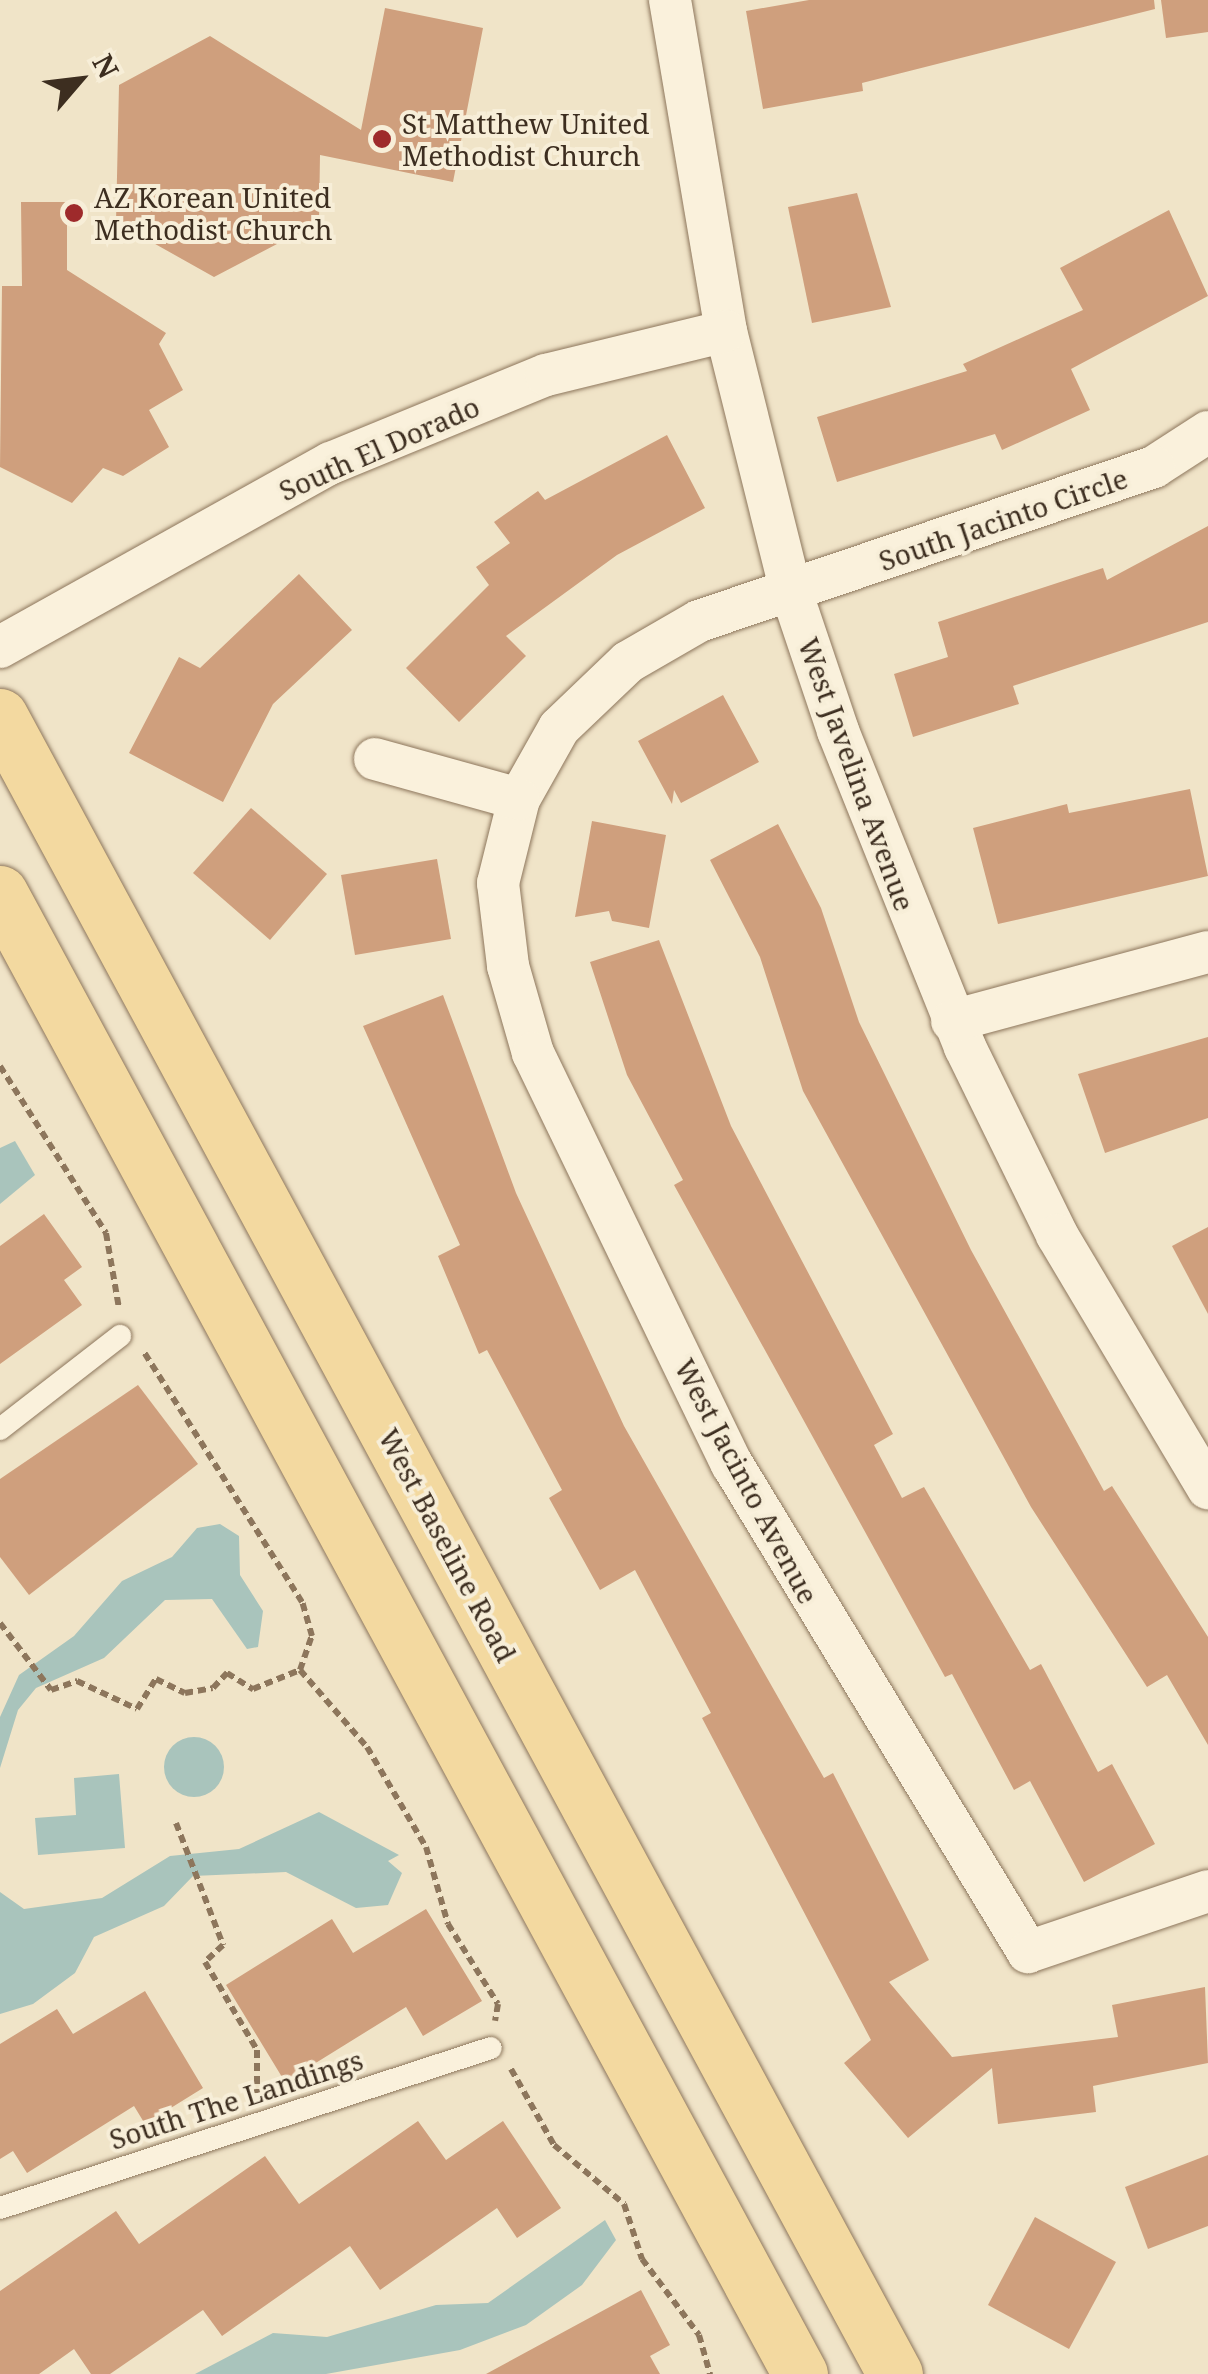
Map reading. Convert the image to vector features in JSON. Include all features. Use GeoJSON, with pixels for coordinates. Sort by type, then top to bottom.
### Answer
{"type":"FeatureCollection","features":[{"type":"Feature","properties":{"kind":"main road","name":"West Baseline Road"},"geometry":{"type":"LineString","coordinates":[[0,716],[895,2374]]}},
{"type":"Feature","properties":{"kind":"main road"},"geometry":{"type":"LineString","coordinates":[[0,893],[800,2374]]}},
{"type":"Feature","properties":{"kind":"street","name":"West Javelina Avenue"},"geometry":{"type":"LineString","coordinates":[[670,0],[726,331],[792,591],[952,1020],[1057,1236],[1208,1488]]}},
{"type":"Feature","properties":{"kind":"street","name":"South El Dorado"},"geometry":{"type":"LineString","coordinates":[[0,648],[331,463],[546,375],[726,331]]}},
{"type":"Feature","properties":{"kind":"street","name":"South Jacinto Circle"},"geometry":{"type":"LineString","coordinates":[[792,591],[1154,467],[1208,432]]}},
{"type":"Feature","properties":{"kind":"street","name":"West Jacinto Avenue"},"geometry":{"type":"LineString","coordinates":[[792,591],[699,621],[628,662],[559,728],[519,799],[498,883],[508,966],[533,1053],[732,1464],[855,1679],[1028,1952],[1208,1891]]}},
{"type":"Feature","properties":{"kind":"street"},"geometry":{"type":"LineString","coordinates":[[375,759],[519,799]]}},
{"type":"Feature","properties":{"kind":"street"},"geometry":{"type":"LineString","coordinates":[[952,1020],[1208,952]]}},
{"type":"Feature","properties":{"kind":"lane"},"geometry":{"type":"LineString","coordinates":[[0,1429],[120,1336]]}},
{"type":"Feature","properties":{"kind":"lane","name":"South The Landings"},"geometry":{"type":"LineString","coordinates":[[0,2208],[491,2048]]}},
{"type":"Feature","properties":{"kind":"path"},"geometry":{"type":"LineString","coordinates":[[0,1066],[106,1233],[120,1336],[148,1355],[302,1602],[312,1636],[300,1670],[253,1689],[228,1673],[213,1688],[185,1693],[156,1680],[137,1709],[78,1682],[51,1690],[0,1623]]}},
{"type":"Feature","properties":{"kind":"path"},"geometry":{"type":"LineString","coordinates":[[300,1670],[367,1747],[426,1847],[448,1924],[498,2004],[491,2048],[530,2088],[554,2144],[624,2204],[642,2259],[698,2335],[710,2374]]}},
{"type":"Feature","properties":{"kind":"path"},"geometry":{"type":"LineString","coordinates":[[176,1823],[189,1839],[223,1945],[205,1962],[257,2050],[257,2124]]}},
{"type":"Feature","properties":{"kind":"water"},"geometry":{"type":"Polygon","coordinates":[[[15,1141],[35,1175],[0,1204],[0,1148],[15,1141]]]}},
{"type":"Feature","properties":{"kind":"water"},"geometry":{"type":"Polygon","coordinates":[[[220,1524],[239,1536],[240,1575],[263,1611],[258,1647],[247,1649],[212,1599],[165,1600],[104,1658],[36,1688],[18,1710],[0,1768],[0,1717],[19,1675],[74,1636],[122,1581],[172,1557],[197,1528],[220,1524]]]}},
{"type":"Feature","properties":{"kind":"water"},"geometry":{"type":"Polygon","coordinates":[[[194,1737],[215,1746],[224,1767],[215,1788],[194,1797],[173,1788],[164,1767],[173,1746],[194,1737]]]}},
{"type":"Feature","properties":{"kind":"water"},"geometry":{"type":"Polygon","coordinates":[[[119,1774],[125,1848],[38,1855],[35,1818],[76,1815],[74,1778],[119,1774]]]}},
{"type":"Feature","properties":{"kind":"water"},"geometry":{"type":"Polygon","coordinates":[[[319,1812],[399,1855],[388,1861],[402,1873],[388,1905],[356,1908],[286,1872],[193,1876],[164,1906],[94,1937],[75,1973],[33,2004],[0,2014],[0,1892],[24,1909],[102,1898],[170,1856],[239,1849],[319,1812]]]}},
{"type":"Feature","properties":{"kind":"water"},"geometry":{"type":"Polygon","coordinates":[[[605,2220],[616,2240],[582,2285],[526,2325],[460,2350],[326,2374],[195,2374],[273,2333],[327,2337],[436,2305],[488,2303],[605,2220]]]}},
{"type":"Feature","properties":{"kind":"building"},"geometry":{"type":"Polygon","coordinates":[[[809,0],[1154,0],[1155,9],[862,83],[863,91],[763,109],[746,11],[809,0]]]}},
{"type":"Feature","properties":{"kind":"building"},"geometry":{"type":"Polygon","coordinates":[[[1161,0],[1208,0],[1208,32],[1166,38],[1161,0]]]}},
{"type":"Feature","properties":{"kind":"building"},"geometry":{"type":"Polygon","coordinates":[[[385,8],[483,28],[453,182],[320,155],[319,222],[214,277],[116,222],[119,85],[210,36],[361,130],[385,8]]]}},
{"type":"Feature","properties":{"kind":"building"},"geometry":{"type":"Polygon","coordinates":[[[857,193],[891,307],[812,323],[788,207],[857,193]]]}},
{"type":"Feature","properties":{"kind":"building"},"geometry":{"type":"Polygon","coordinates":[[[21,202],[67,202],[67,270],[166,333],[159,344],[183,390],[149,410],[169,447],[123,476],[103,468],[72,503],[0,467],[2,286],[22,286],[21,202]]]}},
{"type":"Feature","properties":{"kind":"building"},"geometry":{"type":"Polygon","coordinates":[[[1169,210],[1208,296],[1071,369],[1090,410],[1002,450],[995,434],[837,482],[817,417],[967,371],[963,364],[1083,310],[1060,268],[1169,210]]]}},
{"type":"Feature","properties":{"kind":"building"},"geometry":{"type":"Polygon","coordinates":[[[667,435],[705,508],[617,555],[506,636],[526,656],[459,722],[406,668],[489,585],[476,567],[510,543],[494,522],[538,491],[545,500],[667,435]]]}},
{"type":"Feature","properties":{"kind":"building"},"geometry":{"type":"Polygon","coordinates":[[[1208,526],[1208,622],[1013,686],[1019,704],[913,737],[894,674],[948,657],[938,622],[1103,568],[1107,580],[1208,526]]]}},
{"type":"Feature","properties":{"kind":"building"},"geometry":{"type":"Polygon","coordinates":[[[299,574],[352,630],[273,704],[223,802],[129,753],[179,657],[200,668],[299,574]]]}},
{"type":"Feature","properties":{"kind":"building"},"geometry":{"type":"Polygon","coordinates":[[[723,695],[759,762],[681,803],[674,790],[672,804],[638,741],[723,695]]]}},
{"type":"Feature","properties":{"kind":"building"},"geometry":{"type":"Polygon","coordinates":[[[1190,789],[1208,876],[998,924],[973,828],[1067,804],[1069,813],[1190,789]]]}},
{"type":"Feature","properties":{"kind":"building"},"geometry":{"type":"Polygon","coordinates":[[[251,808],[327,874],[270,940],[193,873],[251,808]]]}},
{"type":"Feature","properties":{"kind":"building"},"geometry":{"type":"Polygon","coordinates":[[[592,821],[666,835],[649,928],[612,921],[609,911],[575,917],[592,821]]]}},
{"type":"Feature","properties":{"kind":"building"},"geometry":{"type":"Polygon","coordinates":[[[778,824],[821,908],[859,1022],[971,1250],[1104,1491],[1112,1486],[1208,1637],[1208,1745],[1167,1675],[1147,1687],[1031,1507],[803,1091],[760,957],[710,860],[778,824]]]}},
{"type":"Feature","properties":{"kind":"building"},"geometry":{"type":"Polygon","coordinates":[[[437,859],[451,939],[355,955],[341,875],[437,859]]]}},
{"type":"Feature","properties":{"kind":"building"},"geometry":{"type":"Polygon","coordinates":[[[659,940],[731,1126],[893,1434],[874,1445],[902,1498],[924,1487],[1030,1670],[1041,1664],[1098,1772],[1112,1764],[1155,1844],[1084,1882],[1030,1781],[1014,1790],[952,1674],[945,1677],[674,1185],[683,1180],[627,1075],[590,962],[659,940]]]}},
{"type":"Feature","properties":{"kind":"building"},"geometry":{"type":"Polygon","coordinates":[[[443,995],[516,1193],[624,1426],[824,1778],[833,1773],[929,1960],[889,1982],[952,2057],[1118,2037],[1112,2005],[1205,1987],[1208,2063],[1093,2086],[1096,2112],[998,2124],[992,2068],[908,2138],[844,2063],[871,2040],[702,1718],[711,1713],[635,1570],[600,1590],[549,1498],[562,1490],[487,1350],[479,1354],[438,1256],[460,1245],[363,1026],[443,995]]]}},
{"type":"Feature","properties":{"kind":"building"},"geometry":{"type":"Polygon","coordinates":[[[1208,1037],[1208,1118],[1105,1153],[1078,1074],[1208,1037]]]}},
{"type":"Feature","properties":{"kind":"building"},"geometry":{"type":"Polygon","coordinates":[[[44,1214],[82,1267],[64,1280],[82,1305],[0,1364],[0,1246],[44,1214]]]}},
{"type":"Feature","properties":{"kind":"building"},"geometry":{"type":"Polygon","coordinates":[[[1208,1227],[1208,1314],[1172,1246],[1208,1227]]]}},
{"type":"Feature","properties":{"kind":"building"},"geometry":{"type":"Polygon","coordinates":[[[138,1385],[198,1464],[29,1595],[0,1557],[0,1479],[138,1385]]]}},
{"type":"Feature","properties":{"kind":"building"},"geometry":{"type":"Polygon","coordinates":[[[426,1909],[482,2001],[423,2036],[406,2007],[285,2082],[226,1985],[332,1919],[353,1953],[426,1909]]]}},
{"type":"Feature","properties":{"kind":"building"},"geometry":{"type":"Polygon","coordinates":[[[145,1991],[203,2088],[145,2124],[134,2106],[27,2173],[13,2151],[0,2159],[0,2044],[57,2009],[73,2034],[145,1991]]]}},
{"type":"Feature","properties":{"kind":"building"},"geometry":{"type":"Polygon","coordinates":[[[418,2121],[446,2160],[503,2121],[561,2208],[517,2238],[497,2208],[380,2290],[350,2246],[222,2336],[203,2310],[110,2374],[91,2374],[74,2349],[39,2374],[0,2374],[0,2291],[116,2211],[139,2244],[265,2156],[299,2204],[418,2121]]]}},
{"type":"Feature","properties":{"kind":"building"},"geometry":{"type":"Polygon","coordinates":[[[1208,2155],[1208,2226],[1148,2249],[1125,2187],[1208,2155]]]}},
{"type":"Feature","properties":{"kind":"building"},"geometry":{"type":"Polygon","coordinates":[[[1035,2217],[1116,2262],[1069,2349],[988,2305],[1035,2217]]]}},
{"type":"Feature","properties":{"kind":"building"},"geometry":{"type":"Polygon","coordinates":[[[641,2290],[670,2345],[650,2356],[660,2374],[486,2374],[641,2290]]]}},
{"type":"Feature","properties":{"kind":"place","name":"St Matthew United Methodist Church"},"geometry":{"type":"Point","coordinates":[382,139]}},
{"type":"Feature","properties":{"kind":"place","name":"AZ Korean United Methodist Church"},"geometry":{"type":"Point","coordinates":[74,213]}}]}
